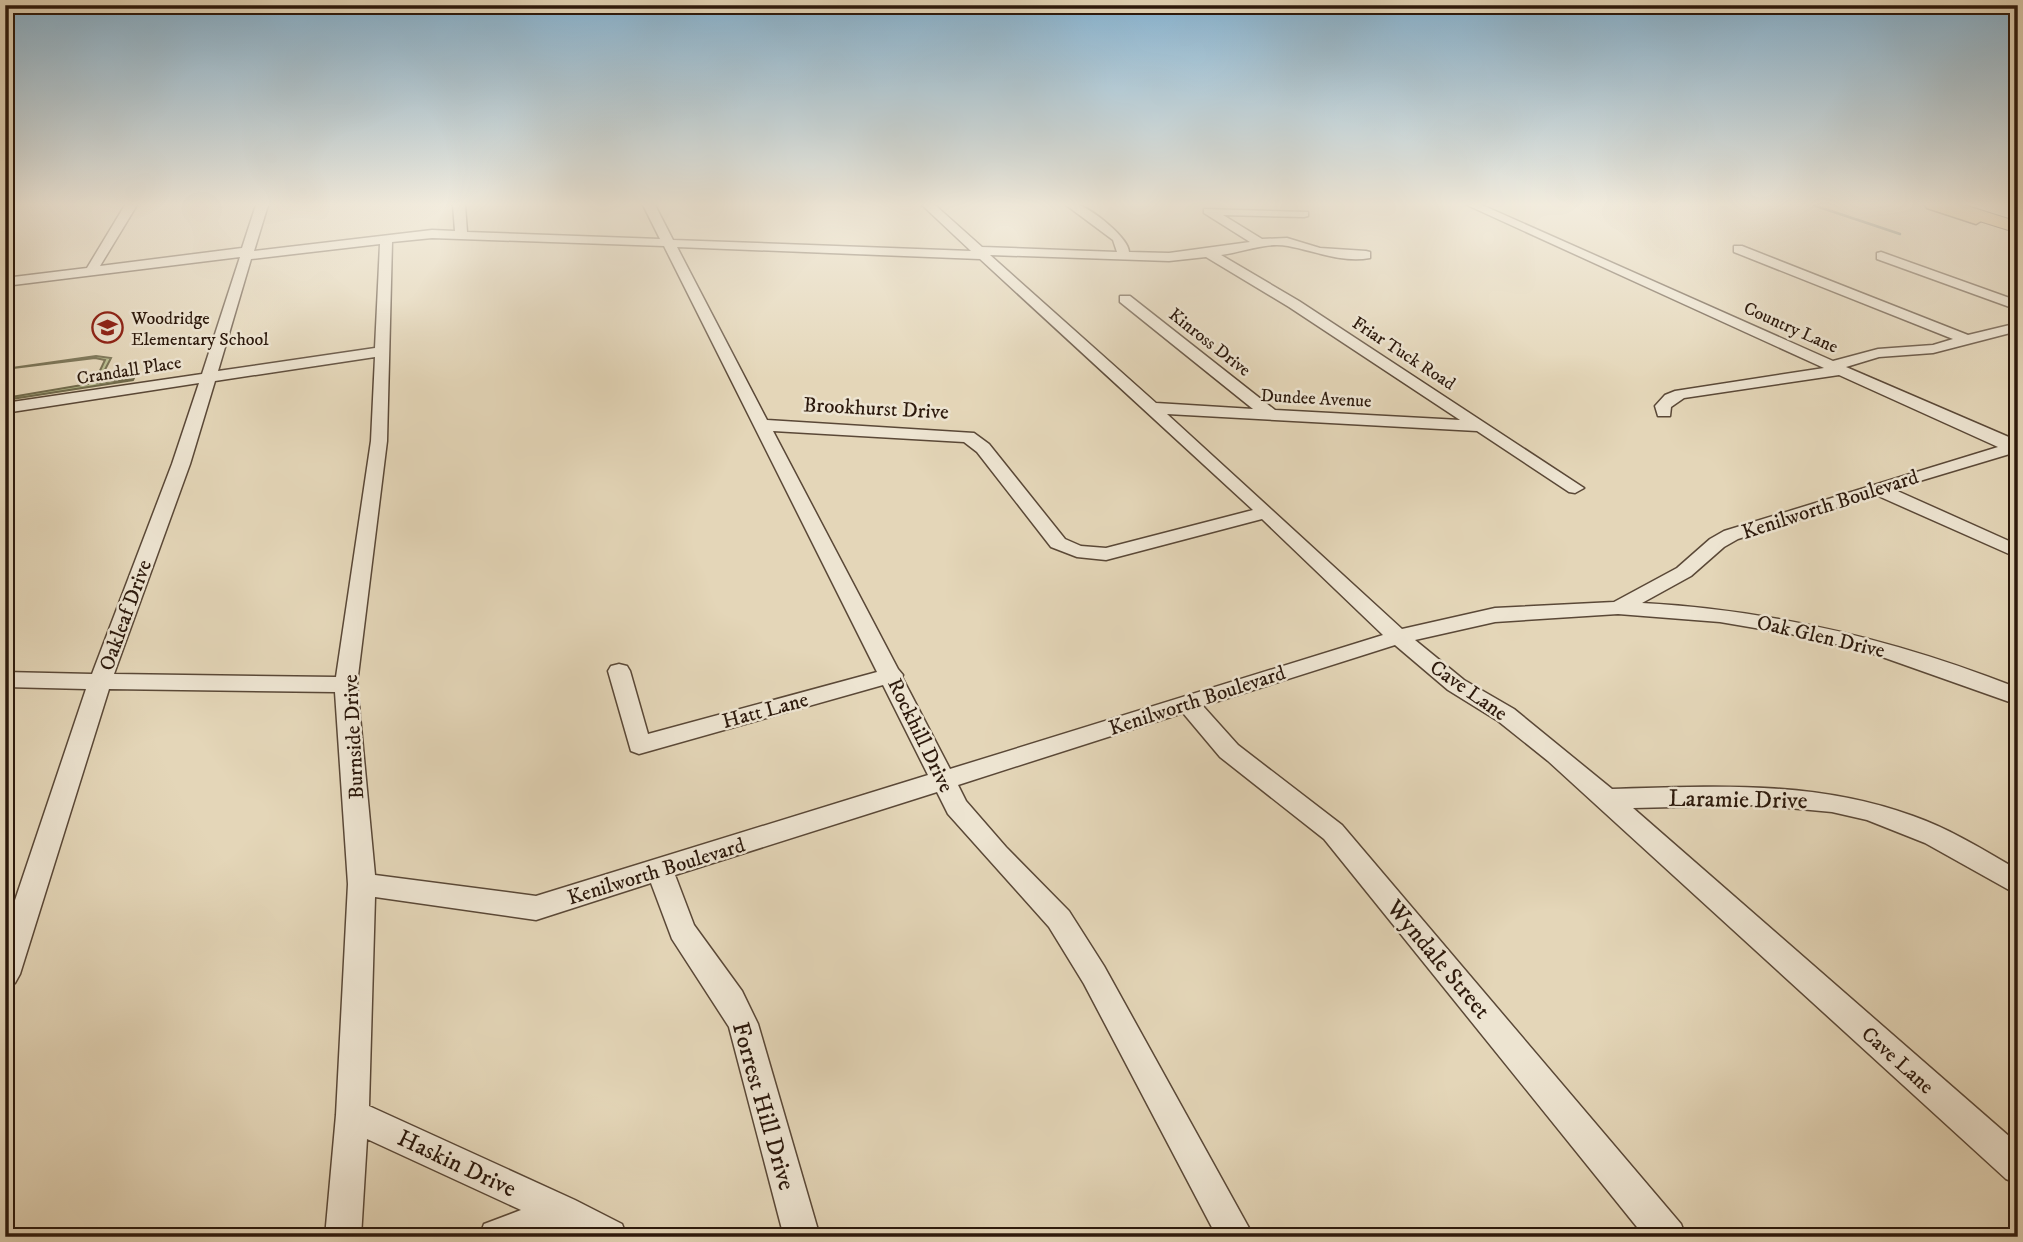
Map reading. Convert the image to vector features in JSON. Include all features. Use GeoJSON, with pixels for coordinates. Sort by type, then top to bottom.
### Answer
{"type":"FeatureCollection","features":[{"type":"Feature","properties":{"kind":"street"},"geometry":{"type":"LineString","coordinates":[[91,271],[96,263]]}},
{"type":"Feature","properties":{"kind":"street"},"geometry":{"type":"LineString","coordinates":[[5,282],[164,263]]}},
{"type":"Feature","properties":{"kind":"street","name":"Oakleaf Drive"},"geometry":{"type":"LineString","coordinates":[[5,974],[100,681],[168,502],[243,263]]}},
{"type":"Feature","properties":{"kind":"street","name":"Burnside Drive"},"geometry":{"type":"LineString","coordinates":[[343,1237],[352,1115],[362,884],[346,684],[379,441],[385,263]]}},
{"type":"Feature","properties":{"kind":"street","name":"Rockhill Drive"},"geometry":{"type":"LineString","coordinates":[[678,263],[892,675],[957,807],[1059,919],[1094,975],[1236,1237]]}},
{"type":"Feature","properties":{"kind":"street","name":"Cave Lane"},"geometry":{"type":"LineString","coordinates":[[990,263],[1266,512],[1398,637],[1457,685],[1532,734],[2018,1167]]}},
{"type":"Feature","properties":{"kind":"street","name":"Friar Tuck Road"},"geometry":{"type":"LineString","coordinates":[[1226,263],[1294,304],[1575,488]]}},
{"type":"Feature","properties":{"kind":"street","name":"Country Lane"},"geometry":{"type":"LineString","coordinates":[[1602,263],[2016,448]]}},
{"type":"Feature","properties":{"kind":"street"},"geometry":{"type":"LineString","coordinates":[[1773,263],[1967,340]]}},
{"type":"Feature","properties":{"kind":"street"},"geometry":{"type":"LineString","coordinates":[[1900,263],[2018,306]]}},
{"type":"Feature","properties":{"kind":"street","name":"Kinross Drive"},"geometry":{"type":"LineString","coordinates":[[1125,299],[1271,415]]}},
{"type":"Feature","properties":{"kind":"street"},"geometry":{"type":"LineString","coordinates":[[1664,412],[1663,407],[1671,398],[1690,392],[1836,368],[1878,354],[1921,351],[2018,327]]}},
{"type":"Feature","properties":{"kind":"street","name":"Crandall Place"},"geometry":{"type":"LineString","coordinates":[[7,410],[383,351]]}},
{"type":"Feature","properties":{"kind":"street","name":"Dundee Avenue"},"geometry":{"type":"LineString","coordinates":[[1151,408],[1480,426]]}},
{"type":"Feature","properties":{"kind":"street","name":"Brookhurst Drive"},"geometry":{"type":"LineString","coordinates":[[761,425],[968,437],[983,448],[1058,543],[1089,554],[1105,554],[1142,546],[1266,512]]}},
{"type":"Feature","properties":{"kind":"street","name":"Kenilworth Boulevard"},"geometry":{"type":"LineString","coordinates":[[362,884],[536,908],[1398,637],[1495,615],[1618,608],[1685,572],[1724,539],[1776,519],[2016,448]]}},
{"type":"Feature","properties":{"kind":"street"},"geometry":{"type":"LineString","coordinates":[[1878,489],[2018,552]]}},
{"type":"Feature","properties":{"kind":"street","name":"Oak Glen Drive"},"geometry":{"type":"LineString","coordinates":[[1618,608],[1733,617],[1829,635],[1936,665],[2018,697]]}},
{"type":"Feature","properties":{"kind":"street","name":"Hatt Lane"},"geometry":{"type":"LineString","coordinates":[[619,671],[639,745],[892,675]]}},
{"type":"Feature","properties":{"kind":"street"},"geometry":{"type":"LineString","coordinates":[[5,679],[346,684]]}},
{"type":"Feature","properties":{"kind":"street","name":"Wyndale Street"},"geometry":{"type":"LineString","coordinates":[[1187,703],[1229,751],[1333,832],[1668,1237]]}},
{"type":"Feature","properties":{"kind":"street","name":"Laramie Drive"},"geometry":{"type":"LineString","coordinates":[[1607,799],[1752,794],[1836,803],[1903,822],[1933,835],[2018,884]]}},
{"type":"Feature","properties":{"kind":"street","name":"Forrest Hill Drive"},"geometry":{"type":"LineString","coordinates":[[660,870],[682,931],[731,1001],[743,1024],[757,1064],[802,1237]]}},
{"type":"Feature","properties":{"kind":"street","name":"Haskin Drive"},"geometry":{"type":"LineString","coordinates":[[352,1115],[564,1225],[609,1237]]}},
{"type":"Feature","properties":{"kind":"street","name":"Haskin Drive"},"geometry":{"type":"LineString","coordinates":[[497,1237],[564,1225]]}},
{"type":"Feature","properties":{"kind":"green space"},"geometry":{"type":"Polygon","coordinates":[[[96,356],[111,358],[98,383],[134,378],[133,380],[5,400],[88,384],[96,379],[105,360],[95,358],[5,369],[96,356]]]}},
{"type":"Feature","properties":{"kind":"place","name":"Woodridge Elementary School"},"geometry":{"type":"Point","coordinates":[108,328]}}]}
